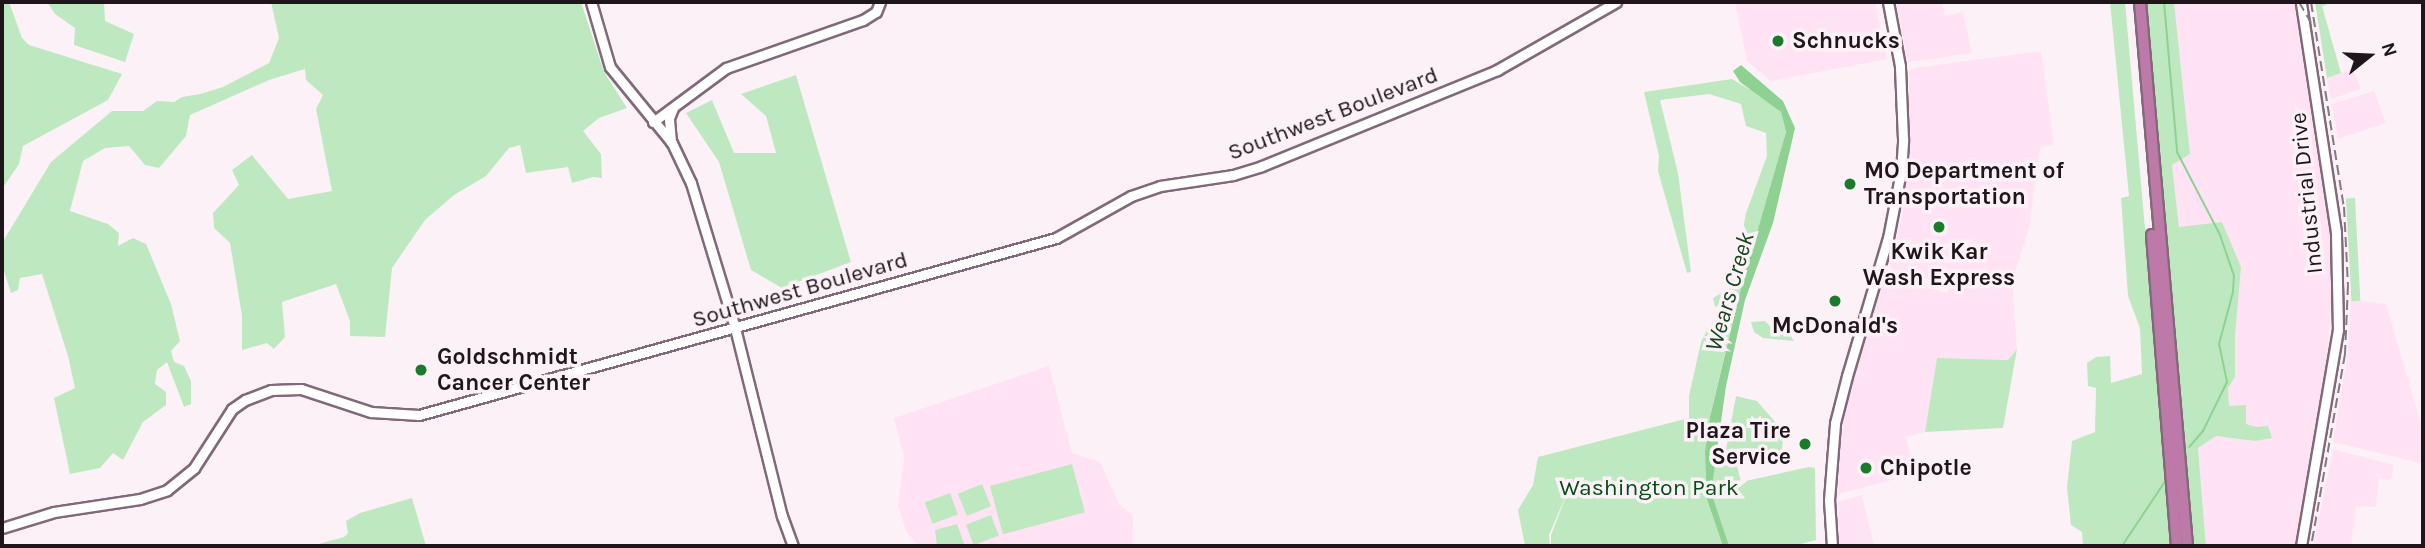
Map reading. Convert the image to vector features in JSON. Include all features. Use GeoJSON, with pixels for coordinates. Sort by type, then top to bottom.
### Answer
{"type":"FeatureCollection","features":[{"type":"Feature","properties":{"kind":"highway"},"geometry":{"type":"LineString","coordinates":[[2133,2],[2177,546]]}},
{"type":"Feature","properties":{"kind":"highway"},"geometry":{"type":"LineString","coordinates":[[2140,2],[2187,546]]}},
{"type":"Feature","properties":{"kind":"main road"},"geometry":{"type":"LineString","coordinates":[[591,2],[610,67],[672,143],[691,183],[735,328],[782,516],[793,546]]}},
{"type":"Feature","properties":{"kind":"main road"},"geometry":{"type":"LineString","coordinates":[[653,122],[726,68],[863,20],[876,12],[880,2]]}},
{"type":"Feature","properties":{"kind":"main road","name":"Southwest Boulevard"},"geometry":{"type":"LineString","coordinates":[[2,528],[54,512],[140,499],[167,490],[194,468],[232,410],[245,400],[271,390],[301,389],[371,412],[419,415],[1056,238],[1131,196],[1160,186],[1233,175],[1262,166],[1497,70],[1616,2]]}},
{"type":"Feature","properties":{"kind":"main road"},"geometry":{"type":"LineString","coordinates":[[1832,546],[1829,500],[1835,424],[1888,238],[1901,172],[1903,127],[1900,66],[1888,2]]}},
{"type":"Feature","properties":{"kind":"main road","name":"Industrial Drive"},"geometry":{"type":"LineString","coordinates":[[2301,2],[2336,232],[2338,330],[2301,546]]}},
{"type":"Feature","properties":{"kind":"main road"},"geometry":{"type":"LineString","coordinates":[[672,143],[669,118],[673,107]]}},
{"type":"Feature","properties":{"kind":"shaded area"},"geometry":{"type":"Polygon","coordinates":[[[1735,2],[1875,2],[1887,59],[1771,81],[1747,61],[1735,2]]]}},
{"type":"Feature","properties":{"kind":"shaded area"},"geometry":{"type":"Polygon","coordinates":[[[1896,2],[1942,2],[1945,16],[1963,12],[1972,53],[1908,62],[1896,2]]]}},
{"type":"Feature","properties":{"kind":"shaded area"},"geometry":{"type":"Polygon","coordinates":[[[2174,2],[2297,2],[2334,242],[2330,324],[2317,446],[2298,546],[2206,546],[2198,448],[2216,436],[2255,441],[2257,427],[2246,424],[2229,406],[2228,388],[2235,377],[2235,336],[2179,227],[2172,165],[2190,154],[2174,2]]]}},
{"type":"Feature","properties":{"kind":"shaded area"},"geometry":{"type":"Polygon","coordinates":[[[2041,51],[2054,145],[2040,147],[2029,228],[2012,281],[2017,349],[2008,360],[1937,358],[1925,432],[1906,437],[1915,474],[1838,494],[1838,463],[1846,406],[1884,279],[1888,276],[1947,293],[1949,285],[1892,269],[1889,265],[1903,213],[1909,165],[1909,71],[1914,68],[2041,51]]]}},
{"type":"Feature","properties":{"kind":"shaded area"},"geometry":{"type":"Polygon","coordinates":[[[1741,65],[1783,101],[1795,128],[1773,223],[1745,300],[1726,386],[1713,479],[1713,498],[1729,546],[1723,546],[1707,499],[1705,451],[1710,417],[1741,288],[1786,132],[1781,112],[1740,82],[1733,71],[1741,65]]]}},
{"type":"Feature","properties":{"kind":"shaded area"},"geometry":{"type":"Polygon","coordinates":[[[2353,69],[2361,89],[2331,99],[2327,78],[2353,69]]]}},
{"type":"Feature","properties":{"kind":"shaded area"},"geometry":{"type":"Polygon","coordinates":[[[2374,91],[2386,123],[2338,139],[2332,104],[2374,91]]]}},
{"type":"Feature","properties":{"kind":"shaded area"},"geometry":{"type":"Polygon","coordinates":[[[2351,300],[2386,304],[2423,431],[2423,461],[2420,463],[2333,442],[2348,351],[2351,300]]]}},
{"type":"Feature","properties":{"kind":"shaded area"},"geometry":{"type":"Polygon","coordinates":[[[1049,366],[1072,453],[1100,462],[1119,504],[1133,516],[1133,546],[918,546],[906,531],[898,505],[904,457],[894,418],[1049,366]]]}},
{"type":"Feature","properties":{"kind":"shaded area"},"geometry":{"type":"Polygon","coordinates":[[[2333,449],[2394,465],[2391,480],[2379,478],[2376,507],[2356,506],[2351,546],[2313,546],[2333,449]]]}},
{"type":"Feature","properties":{"kind":"shaded area"},"geometry":{"type":"Polygon","coordinates":[[[1862,495],[1874,546],[1839,546],[1838,502],[1862,495]]]}},
{"type":"Feature","properties":{"kind":"green space"},"geometry":{"type":"Polygon","coordinates":[[[2,2],[9,2],[22,38],[29,45],[122,74],[108,100],[23,146],[19,164],[2,189],[2,2]]]}},
{"type":"Feature","properties":{"kind":"green space"},"geometry":{"type":"Polygon","coordinates":[[[47,2],[104,2],[105,21],[134,34],[125,62],[74,45],[75,28],[55,14],[47,2]]]}},
{"type":"Feature","properties":{"kind":"green space"},"geometry":{"type":"Polygon","coordinates":[[[271,2],[581,2],[604,72],[627,108],[599,118],[583,131],[601,154],[602,178],[593,177],[572,183],[568,167],[526,173],[520,145],[509,148],[486,176],[454,195],[425,220],[392,268],[385,337],[350,336],[350,321],[336,284],[282,302],[285,337],[274,349],[267,343],[242,350],[242,316],[230,243],[214,228],[213,213],[239,185],[232,170],[252,155],[288,199],[332,191],[316,109],[323,95],[306,80],[305,69],[269,80],[190,115],[186,136],[159,168],[145,165],[129,146],[105,148],[83,161],[70,211],[108,224],[119,233],[118,246],[133,238],[146,244],[171,304],[180,341],[171,351],[174,362],[184,366],[191,381],[191,404],[184,407],[167,362],[157,370],[155,384],[166,392],[166,405],[143,422],[123,460],[113,453],[100,468],[70,474],[54,398],[75,388],[68,356],[42,274],[20,278],[18,290],[11,293],[2,265],[2,243],[51,162],[112,111],[143,111],[157,101],[174,102],[182,97],[223,87],[269,63],[279,38],[271,2]]]}},
{"type":"Feature","properties":{"kind":"green space"},"geometry":{"type":"Polygon","coordinates":[[[2110,2],[2125,2],[2173,546],[2083,546],[2082,532],[2071,525],[2067,487],[2072,441],[2095,432],[2096,388],[2088,386],[2087,363],[2096,357],[2110,356],[2111,383],[2142,374],[2140,328],[2128,296],[2121,198],[2129,196],[2110,2]]]}},
{"type":"Feature","properties":{"kind":"green space"},"geometry":{"type":"Polygon","coordinates":[[[2145,2],[2174,2],[2190,154],[2172,165],[2179,227],[2222,222],[2241,267],[2235,336],[2235,377],[2228,388],[2229,406],[2246,405],[2246,424],[2268,426],[2272,438],[2255,441],[2216,436],[2198,448],[2206,546],[2192,546],[2145,2]]]}},
{"type":"Feature","properties":{"kind":"green space"},"geometry":{"type":"Polygon","coordinates":[[[2315,2],[2334,2],[2322,6],[2341,73],[2327,78],[2315,2]]]}},
{"type":"Feature","properties":{"kind":"green space"},"geometry":{"type":"Polygon","coordinates":[[[796,75],[851,262],[782,288],[751,270],[719,162],[686,113],[712,100],[734,153],[776,153],[766,116],[741,94],[796,75]]]}},
{"type":"Feature","properties":{"kind":"green space"},"geometry":{"type":"Polygon","coordinates":[[[1732,79],[1768,100],[1781,112],[1786,132],[1739,296],[1715,307],[1713,298],[1732,287],[1746,213],[1767,156],[1766,133],[1746,126],[1741,104],[1709,94],[1660,100],[1678,173],[1691,272],[1687,273],[1658,171],[1659,156],[1644,92],[1732,79]]]}},
{"type":"Feature","properties":{"kind":"green space"},"geometry":{"type":"Polygon","coordinates":[[[2346,198],[2355,198],[2360,301],[2351,301],[2346,198]]]}},
{"type":"Feature","properties":{"kind":"green space","name":"Washington Park"},"geometry":{"type":"Polygon","coordinates":[[[1736,307],[1710,417],[1705,451],[1707,469],[1736,461],[1741,482],[1815,468],[1816,540],[1793,546],[1551,546],[1551,535],[1570,486],[1549,535],[1550,546],[1525,546],[1518,510],[1533,485],[1538,457],[1689,418],[1689,396],[1701,342],[1709,326],[1736,307]]]}},
{"type":"Feature","properties":{"kind":"green space"},"geometry":{"type":"Polygon","coordinates":[[[1765,321],[1771,327],[1789,333],[1794,341],[1763,338],[1754,332],[1751,322],[1765,321]]]}},
{"type":"Feature","properties":{"kind":"green space"},"geometry":{"type":"Polygon","coordinates":[[[2017,349],[2003,428],[1925,432],[1937,358],[2008,360],[2017,349]]]}},
{"type":"Feature","properties":{"kind":"green space"},"geometry":{"type":"Polygon","coordinates":[[[1736,396],[1757,401],[1784,432],[1780,465],[1725,455],[1736,396]]]}},
{"type":"Feature","properties":{"kind":"green space"},"geometry":{"type":"Polygon","coordinates":[[[1072,464],[1085,512],[1003,534],[990,486],[1072,464]]]}},
{"type":"Feature","properties":{"kind":"green space"},"geometry":{"type":"Polygon","coordinates":[[[982,484],[991,506],[967,516],[958,494],[982,484]]]}},
{"type":"Feature","properties":{"kind":"green space"},"geometry":{"type":"Polygon","coordinates":[[[950,493],[958,515],[932,524],[925,502],[950,493]]]}},
{"type":"Feature","properties":{"kind":"green space"},"geometry":{"type":"Polygon","coordinates":[[[412,498],[426,546],[311,546],[344,537],[348,533],[346,521],[360,513],[412,498]]]}},
{"type":"Feature","properties":{"kind":"green space"},"geometry":{"type":"Polygon","coordinates":[[[991,515],[999,536],[974,545],[966,525],[991,515]]]}},
{"type":"Feature","properties":{"kind":"green space"},"geometry":{"type":"Polygon","coordinates":[[[957,524],[965,546],[937,546],[935,530],[957,524]]]}},
{"type":"Feature","properties":{"kind":"waterway"},"geometry":{"type":"LineString","coordinates":[[2164,2],[2177,152],[2220,235],[2234,276],[2233,292],[2219,344],[2227,382],[2203,431],[2189,447]]}},
{"type":"Feature","properties":{"kind":"waterway"},"geometry":{"type":"LineString","coordinates":[[2122,546],[2164,483]]}},
{"type":"Feature","properties":{"kind":"railway"},"geometry":{"type":"LineString","coordinates":[[2299,2],[2311,23]]}},
{"type":"Feature","properties":{"kind":"railway"},"geometry":{"type":"LineString","coordinates":[[2311,2],[2344,207],[2348,285],[2345,354],[2311,546]]}},
{"type":"Feature","properties":{"kind":"place","name":"Schnucks"},"geometry":{"type":"Point","coordinates":[1778,41]}},
{"type":"Feature","properties":{"kind":"place","name":"MO Department of Transportation"},"geometry":{"type":"Point","coordinates":[1850,184]}},
{"type":"Feature","properties":{"kind":"place","name":"Kwik Kar Wash Express"},"geometry":{"type":"Point","coordinates":[1939,227]}},
{"type":"Feature","properties":{"kind":"place","name":"McDonald's"},"geometry":{"type":"Point","coordinates":[1835,301]}},
{"type":"Feature","properties":{"kind":"place","name":"Goldschmidt Cancer Center"},"geometry":{"type":"Point","coordinates":[421,370]}},
{"type":"Feature","properties":{"kind":"place","name":"Plaza Tire Service"},"geometry":{"type":"Point","coordinates":[1805,444]}},
{"type":"Feature","properties":{"kind":"place","name":"Chipotle"},"geometry":{"type":"Point","coordinates":[1866,468]}},
{"type":"Feature","properties":{"kind":"water label","name":"Wears Creek"},"geometry":{"type":"Point","coordinates":[1730,292]}}]}
